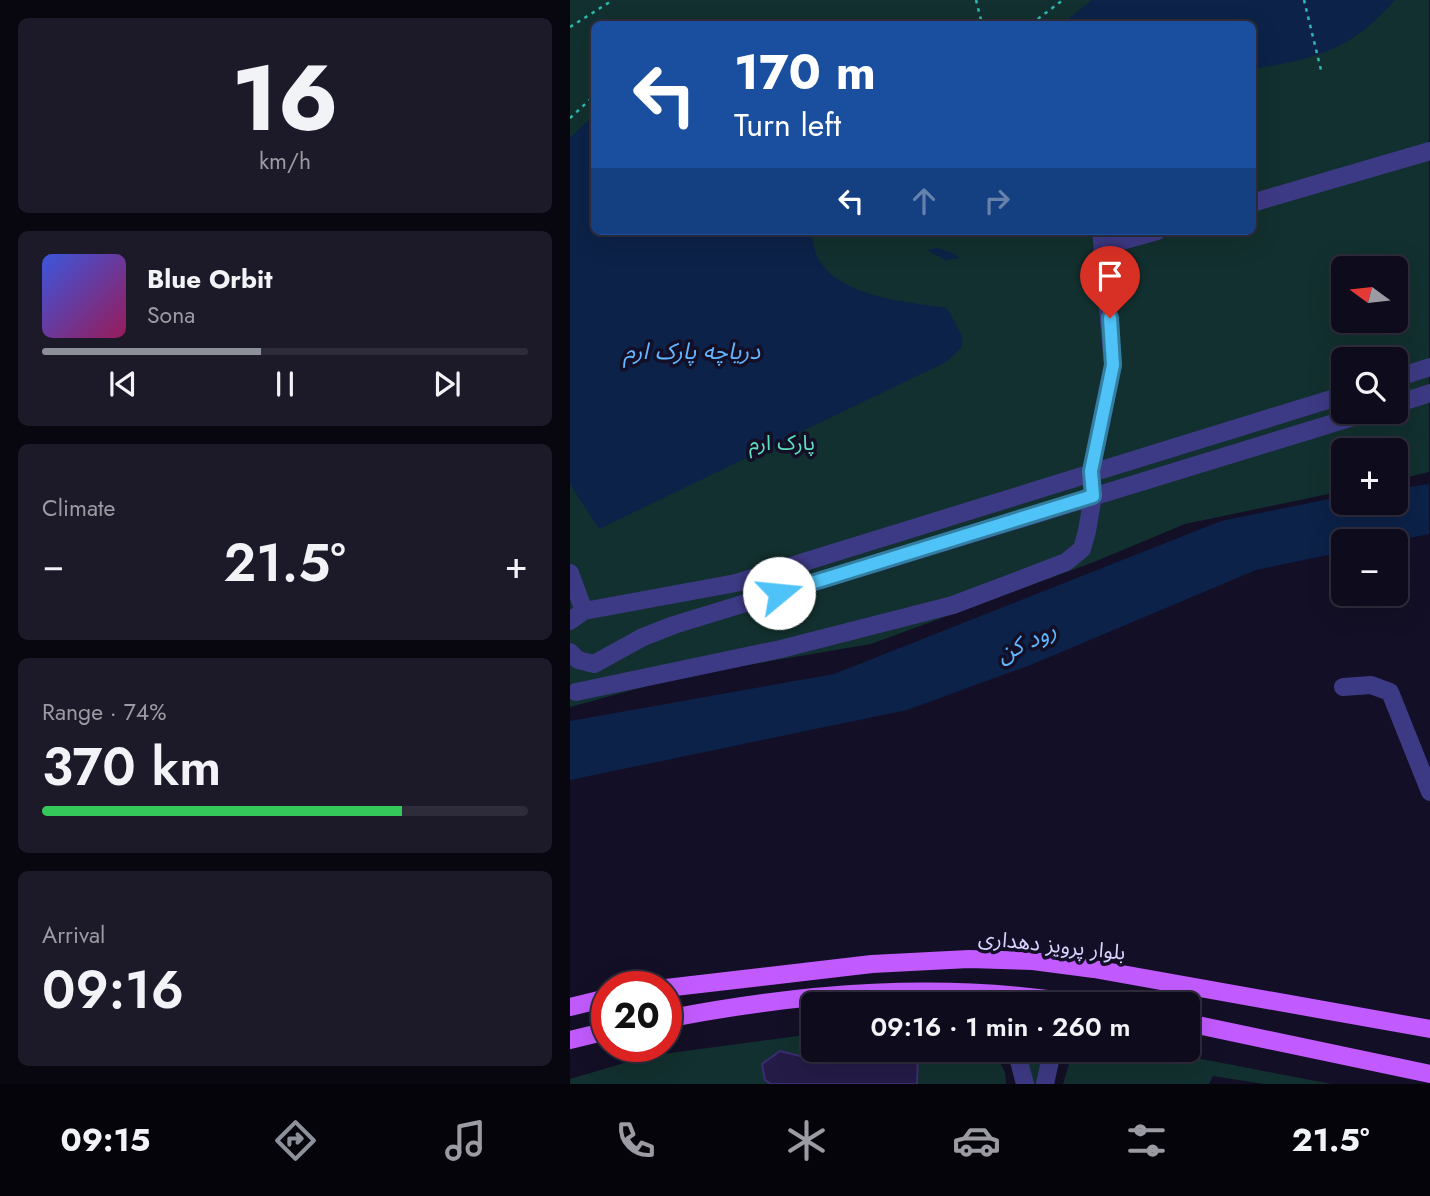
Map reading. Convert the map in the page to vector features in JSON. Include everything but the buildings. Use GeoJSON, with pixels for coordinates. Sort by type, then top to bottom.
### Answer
{"type":"FeatureCollection","features":[{"type":"Feature","properties":{"kind":"main road","name":"بلوار پرویز دهداری"},"geometry":{"type":"LineString","coordinates":[[682,986],[872,964],[969,959],[1033,961],[1107,971],[1429,1029]]}},
{"type":"Feature","properties":{"kind":"main road"},"geometry":{"type":"LineString","coordinates":[[682,1016],[781,1000],[913,990],[981,992]]}},
{"type":"Feature","properties":{"kind":"main road"},"geometry":{"type":"LineString","coordinates":[[570,1007],[591,1002]]}},
{"type":"Feature","properties":{"kind":"main road"},"geometry":{"type":"LineString","coordinates":[[1200,1026],[1429,1074]]}},
{"type":"Feature","properties":{"kind":"main road"},"geometry":{"type":"LineString","coordinates":[[570,1040],[591,1035]]}},
{"type":"Feature","properties":{"kind":"street"},"geometry":{"type":"LineString","coordinates":[[1256,202],[1429,152]]}},
{"type":"Feature","properties":{"kind":"street"},"geometry":{"type":"LineString","coordinates":[[573,693],[781,649],[953,605],[1066,562],[1082,549],[1093,496],[1091,471],[1113,365],[1103,239],[1130,235]]}},
{"type":"Feature","properties":{"kind":"street"},"geometry":{"type":"LineString","coordinates":[[1408,374],[1429,367]]}},
{"type":"Feature","properties":{"kind":"street"},"geometry":{"type":"LineString","coordinates":[[1408,400],[1429,393]]}},
{"type":"Feature","properties":{"kind":"street"},"geometry":{"type":"LineString","coordinates":[[570,573],[577,616],[736,583],[1331,399]]}},
{"type":"Feature","properties":{"kind":"street"},"geometry":{"type":"LineString","coordinates":[[570,671],[594,664],[674,625],[1331,422]]}},
{"type":"Feature","properties":{"kind":"street"},"geometry":{"type":"LineString","coordinates":[[570,652],[578,660],[594,664]]}},
{"type":"Feature","properties":{"kind":"street"},"geometry":{"type":"LineString","coordinates":[[573,693],[594,664]]}},
{"type":"Feature","properties":{"kind":"street"},"geometry":{"type":"LineString","coordinates":[[1343,687],[1371,685],[1390,692],[1429,792]]}},
{"type":"Feature","properties":{"kind":"street"},"geometry":{"type":"LineString","coordinates":[[913,990],[919,992]]}},
{"type":"Feature","properties":{"kind":"street"},"geometry":{"type":"LineString","coordinates":[[1019,1062],[1025,1084]]}},
{"type":"Feature","properties":{"kind":"street"},"geometry":{"type":"LineString","coordinates":[[1045,1084],[1050,1062]]}},
{"type":"Feature","properties":{"kind":"path"},"geometry":{"type":"LineString","coordinates":[[570,27],[613,0]]}},
{"type":"Feature","properties":{"kind":"path"},"geometry":{"type":"LineString","coordinates":[[976,0],[981,21]]}},
{"type":"Feature","properties":{"kind":"path"},"geometry":{"type":"LineString","coordinates":[[1035,21],[1063,0]]}},
{"type":"Feature","properties":{"kind":"path"},"geometry":{"type":"LineString","coordinates":[[1303,0],[1321,70]]}},
{"type":"Feature","properties":{"kind":"path"},"geometry":{"type":"LineString","coordinates":[[570,118],[591,99]]}},
{"type":"Feature","properties":{"kind":"green space","name":"پارک ارم"},"geometry":{"type":"Polygon","coordinates":[[[570,0],[1429,0],[1429,472],[1408,477],[1408,438],[1331,438],[1331,494],[1185,524],[1094,562],[871,644],[688,675],[570,707],[570,0]]]}},
{"type":"Feature","properties":{"kind":"green space"},"geometry":{"type":"Polygon","coordinates":[[[801,1036],[801,1062],[1000,1062],[1005,1072],[1006,1084],[570,1084],[570,1079],[628,1062],[682,1062],[682,1051],[801,1036]]]}},
{"type":"Feature","properties":{"kind":"green space"},"geometry":{"type":"Polygon","coordinates":[[[1200,1059],[1332,1084],[1264,1084],[1213,1076],[1209,1084],[1063,1084],[1069,1062],[1200,1062],[1200,1059]]]}},
{"type":"Feature","properties":{"kind":"green space"},"geometry":{"type":"Polygon","coordinates":[[[1027,1062],[1044,1062],[1039,1084],[1032,1084],[1027,1062]]]}},
{"type":"Feature","properties":{"kind":"water"},"geometry":{"type":"Polygon","coordinates":[[[1092,0],[1395,0],[1363,30],[1331,50],[1296,61],[1256,68],[1256,21],[1066,21],[1092,0]]]}},
{"type":"Feature","properties":{"kind":"water","name":"دریاچه پارک ارم"},"geometry":{"type":"Polygon","coordinates":[[[591,118],[591,235],[813,235],[816,253],[826,269],[842,282],[884,298],[947,308],[963,338],[961,348],[946,362],[599,529],[570,484],[570,138],[591,118]]]}},
{"type":"Feature","properties":{"kind":"water"},"geometry":{"type":"Polygon","coordinates":[[[937,248],[959,258],[945,260],[927,250],[937,248]]]}},
{"type":"Feature","properties":{"kind":"water","name":"رود کن"},"geometry":{"type":"Polygon","coordinates":[[[1429,484],[1429,534],[1408,538],[1408,529],[1331,529],[1331,554],[1256,570],[1033,664],[907,710],[570,780],[570,721],[834,674],[1221,521],[1331,498],[1331,515],[1408,515],[1408,487],[1429,484]]]}},
{"type":"Feature","properties":{"kind":"route"},"geometry":{"type":"LineString","coordinates":[[779,593],[1093,496],[1091,471],[1096,460],[1113,365],[1110,318]]}}]}
